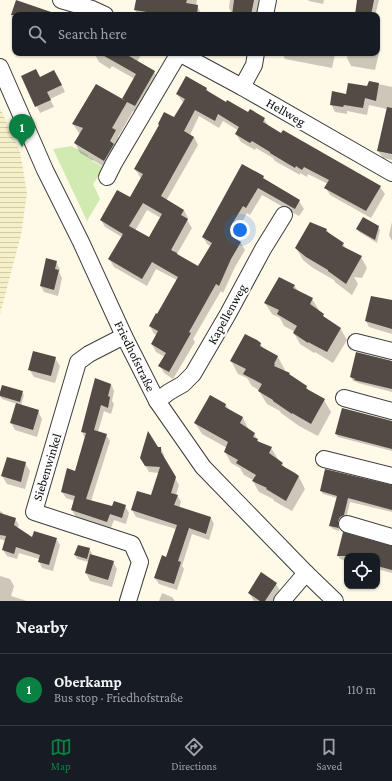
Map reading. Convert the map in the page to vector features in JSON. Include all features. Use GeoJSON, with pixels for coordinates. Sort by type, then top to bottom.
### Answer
{"type":"FeatureCollection","features":[{"type":"Feature","properties":{"kind":"street"},"geometry":{"type":"LineString","coordinates":[[61,0],[99,12]]}},
{"type":"Feature","properties":{"kind":"street"},"geometry":{"type":"LineString","coordinates":[[266,12],[268,0]]}},
{"type":"Feature","properties":{"kind":"street","name":"Hellweg"},"geometry":{"type":"LineString","coordinates":[[108,177],[114,163],[177,56]]}},
{"type":"Feature","properties":{"kind":"street","name":"Hellweg"},"geometry":{"type":"LineString","coordinates":[[185,56],[242,87],[392,173]]}},
{"type":"Feature","properties":{"kind":"street"},"geometry":{"type":"LineString","coordinates":[[242,87],[254,65],[256,56]]}},
{"type":"Feature","properties":{"kind":"street","name":"Friedhofstraße"},"geometry":{"type":"LineString","coordinates":[[0,67],[45,170],[81,242],[124,336],[157,401],[203,467],[335,601]]}},
{"type":"Feature","properties":{"kind":"street","name":"Kapellenweg"},"geometry":{"type":"LineString","coordinates":[[157,401],[183,384],[194,374],[263,249],[284,215]]}},
{"type":"Feature","properties":{"kind":"street","name":"Siebenwinkel"},"geometry":{"type":"LineString","coordinates":[[124,336],[89,354],[78,362],[34,512],[132,544],[140,562],[128,601]]}},
{"type":"Feature","properties":{"kind":"street"},"geometry":{"type":"LineString","coordinates":[[356,342],[392,351]]}},
{"type":"Feature","properties":{"kind":"street"},"geometry":{"type":"LineString","coordinates":[[344,398],[392,410]]}},
{"type":"Feature","properties":{"kind":"street"},"geometry":{"type":"LineString","coordinates":[[324,459],[392,476]]}},
{"type":"Feature","properties":{"kind":"street"},"geometry":{"type":"LineString","coordinates":[[347,524],[392,537]]}},
{"type":"Feature","properties":{"kind":"street"},"geometry":{"type":"LineString","coordinates":[[282,601],[306,573]]}},
{"type":"Feature","properties":{"kind":"shaded area"},"geometry":{"type":"Polygon","coordinates":[[[0,108],[20,152],[27,193],[21,235],[0,314],[0,108]]]}},
{"type":"Feature","properties":{"kind":"green space"},"geometry":{"type":"Polygon","coordinates":[[[72,146],[88,155],[88,157],[93,159],[92,161],[102,166],[107,166],[93,184],[100,199],[87,221],[53,149],[72,146]]]}},
{"type":"Feature","properties":{"kind":"building"},"geometry":{"type":"Polygon","coordinates":[[[16,0],[51,12],[12,12],[16,0]]]}},
{"type":"Feature","properties":{"kind":"building"},"geometry":{"type":"Polygon","coordinates":[[[136,0],[187,0],[186,3],[198,5],[197,12],[147,12],[134,10],[136,0]]]}},
{"type":"Feature","properties":{"kind":"building"},"geometry":{"type":"Polygon","coordinates":[[[234,0],[254,0],[252,12],[232,12],[234,0]]]}},
{"type":"Feature","properties":{"kind":"building"},"geometry":{"type":"Polygon","coordinates":[[[357,0],[374,0],[372,12],[355,12],[357,0]]]}},
{"type":"Feature","properties":{"kind":"building"},"geometry":{"type":"Polygon","coordinates":[[[104,56],[129,56],[155,71],[135,106],[127,102],[112,128],[116,130],[110,141],[114,144],[104,161],[74,143],[83,128],[72,124],[96,84],[122,99],[136,74],[104,56]]]}},
{"type":"Feature","properties":{"kind":"building"},"geometry":{"type":"Polygon","coordinates":[[[36,69],[40,77],[54,70],[62,85],[47,92],[51,100],[35,107],[21,76],[36,69]]]}},
{"type":"Feature","properties":{"kind":"building"},"geometry":{"type":"Polygon","coordinates":[[[186,76],[207,88],[206,90],[226,102],[227,100],[248,112],[250,109],[265,118],[263,122],[281,133],[283,130],[381,186],[366,211],[324,188],[329,180],[304,167],[302,170],[296,166],[295,168],[252,141],[250,143],[235,134],[239,127],[218,114],[215,121],[195,110],[184,131],[194,137],[161,196],[184,210],[181,215],[188,219],[171,250],[198,266],[212,243],[202,237],[242,164],[264,176],[263,178],[300,200],[295,209],[258,188],[246,208],[243,206],[232,224],[236,226],[231,236],[241,242],[231,259],[219,286],[216,284],[189,332],[191,333],[169,372],[158,366],[166,353],[151,344],[158,331],[149,326],[178,277],[152,262],[142,279],[108,259],[123,234],[100,220],[117,190],[130,197],[143,174],[134,169],[159,125],[158,124],[164,112],[174,117],[185,99],[176,94],[186,76]],[[143,203],[129,226],[149,237],[162,214],[143,203]]]}},
{"type":"Feature","properties":{"kind":"building"},"geometry":{"type":"Polygon","coordinates":[[[369,81],[379,83],[376,101],[365,98],[363,108],[344,105],[343,107],[330,105],[332,91],[346,94],[348,83],[367,86],[369,81]]]}},
{"type":"Feature","properties":{"kind":"building"},"geometry":{"type":"Polygon","coordinates":[[[387,107],[392,108],[392,154],[377,151],[387,107]]]}},
{"type":"Feature","properties":{"kind":"building"},"geometry":{"type":"Polygon","coordinates":[[[363,217],[379,226],[375,240],[356,229],[363,217]]]}},
{"type":"Feature","properties":{"kind":"building"},"geometry":{"type":"Polygon","coordinates":[[[310,222],[327,229],[326,231],[344,243],[342,246],[362,256],[346,284],[295,248],[310,222]]]}},
{"type":"Feature","properties":{"kind":"building"},"geometry":{"type":"Polygon","coordinates":[[[46,258],[57,261],[55,269],[59,270],[54,290],[40,286],[46,258]]]}},
{"type":"Feature","properties":{"kind":"building"},"geometry":{"type":"Polygon","coordinates":[[[279,277],[295,285],[293,288],[313,298],[310,304],[324,314],[323,316],[341,328],[327,352],[308,343],[293,333],[297,326],[277,314],[279,310],[264,303],[279,277]]]}},
{"type":"Feature","properties":{"kind":"building"},"geometry":{"type":"Polygon","coordinates":[[[371,296],[392,300],[392,329],[365,321],[371,296]]]}},
{"type":"Feature","properties":{"kind":"building"},"geometry":{"type":"Polygon","coordinates":[[[245,334],[261,343],[260,346],[278,356],[274,366],[290,373],[289,374],[307,386],[307,389],[325,399],[311,424],[292,414],[258,391],[262,384],[243,374],[246,369],[230,361],[245,334]]]}},
{"type":"Feature","properties":{"kind":"building"},"geometry":{"type":"Polygon","coordinates":[[[33,351],[56,357],[51,376],[28,370],[33,351]]]}},
{"type":"Feature","properties":{"kind":"building"},"geometry":{"type":"Polygon","coordinates":[[[356,352],[392,361],[392,389],[354,380],[355,379],[350,377],[356,352]]]}},
{"type":"Feature","properties":{"kind":"building"},"geometry":{"type":"Polygon","coordinates":[[[95,378],[111,384],[108,396],[110,397],[108,408],[101,405],[94,430],[107,434],[86,499],[112,506],[114,501],[126,505],[122,518],[110,514],[107,522],[71,510],[75,496],[61,492],[67,468],[75,471],[86,433],[81,432],[95,378]]]}},
{"type":"Feature","properties":{"kind":"building"},"geometry":{"type":"Polygon","coordinates":[[[2,385],[23,391],[20,402],[0,396],[2,385]]]}},
{"type":"Feature","properties":{"kind":"building"},"geometry":{"type":"Polygon","coordinates":[[[210,395],[226,404],[225,407],[243,417],[240,423],[255,433],[253,437],[258,439],[257,441],[272,447],[269,453],[283,463],[281,465],[299,476],[286,501],[266,489],[267,488],[252,481],[256,475],[236,463],[238,460],[224,452],[228,442],[194,423],[210,395]]]}},
{"type":"Feature","properties":{"kind":"building"},"geometry":{"type":"Polygon","coordinates":[[[16,403],[39,410],[33,430],[10,423],[16,403]]]}},
{"type":"Feature","properties":{"kind":"building"},"geometry":{"type":"Polygon","coordinates":[[[342,408],[392,421],[392,449],[335,434],[342,408]]]}},
{"type":"Feature","properties":{"kind":"building"},"geometry":{"type":"Polygon","coordinates":[[[148,431],[158,447],[161,447],[161,452],[176,477],[171,493],[178,495],[174,505],[211,517],[206,534],[189,528],[178,561],[181,562],[174,584],[154,578],[162,555],[166,557],[177,525],[131,510],[137,491],[151,495],[160,467],[145,466],[140,458],[148,431]]]}},
{"type":"Feature","properties":{"kind":"building"},"geometry":{"type":"Polygon","coordinates":[[[7,457],[26,462],[21,482],[1,476],[7,457]]]}},
{"type":"Feature","properties":{"kind":"building"},"geometry":{"type":"Polygon","coordinates":[[[325,469],[392,485],[392,510],[348,498],[344,515],[340,517],[338,521],[339,528],[329,526],[337,496],[320,491],[325,469]]]}},
{"type":"Feature","properties":{"kind":"building"},"geometry":{"type":"Polygon","coordinates":[[[0,513],[16,518],[14,525],[32,537],[34,531],[57,538],[49,565],[38,562],[40,555],[16,547],[14,554],[2,550],[6,536],[0,535],[0,513]]]}},
{"type":"Feature","properties":{"kind":"building"},"geometry":{"type":"Polygon","coordinates":[[[343,532],[392,546],[392,570],[380,567],[380,553],[344,553],[344,556],[337,556],[343,532]]]}},
{"type":"Feature","properties":{"kind":"building"},"geometry":{"type":"Polygon","coordinates":[[[78,545],[90,548],[87,559],[74,555],[78,545]]]}},
{"type":"Feature","properties":{"kind":"building"},"geometry":{"type":"Polygon","coordinates":[[[90,554],[114,561],[108,580],[85,573],[90,554]]]}},
{"type":"Feature","properties":{"kind":"building"},"geometry":{"type":"Polygon","coordinates":[[[261,572],[277,583],[265,601],[260,601],[248,593],[261,572]]]}},
{"type":"Feature","properties":{"kind":"place","name":"Oberkamp"},"geometry":{"type":"Point","coordinates":[22,147]}}]}
